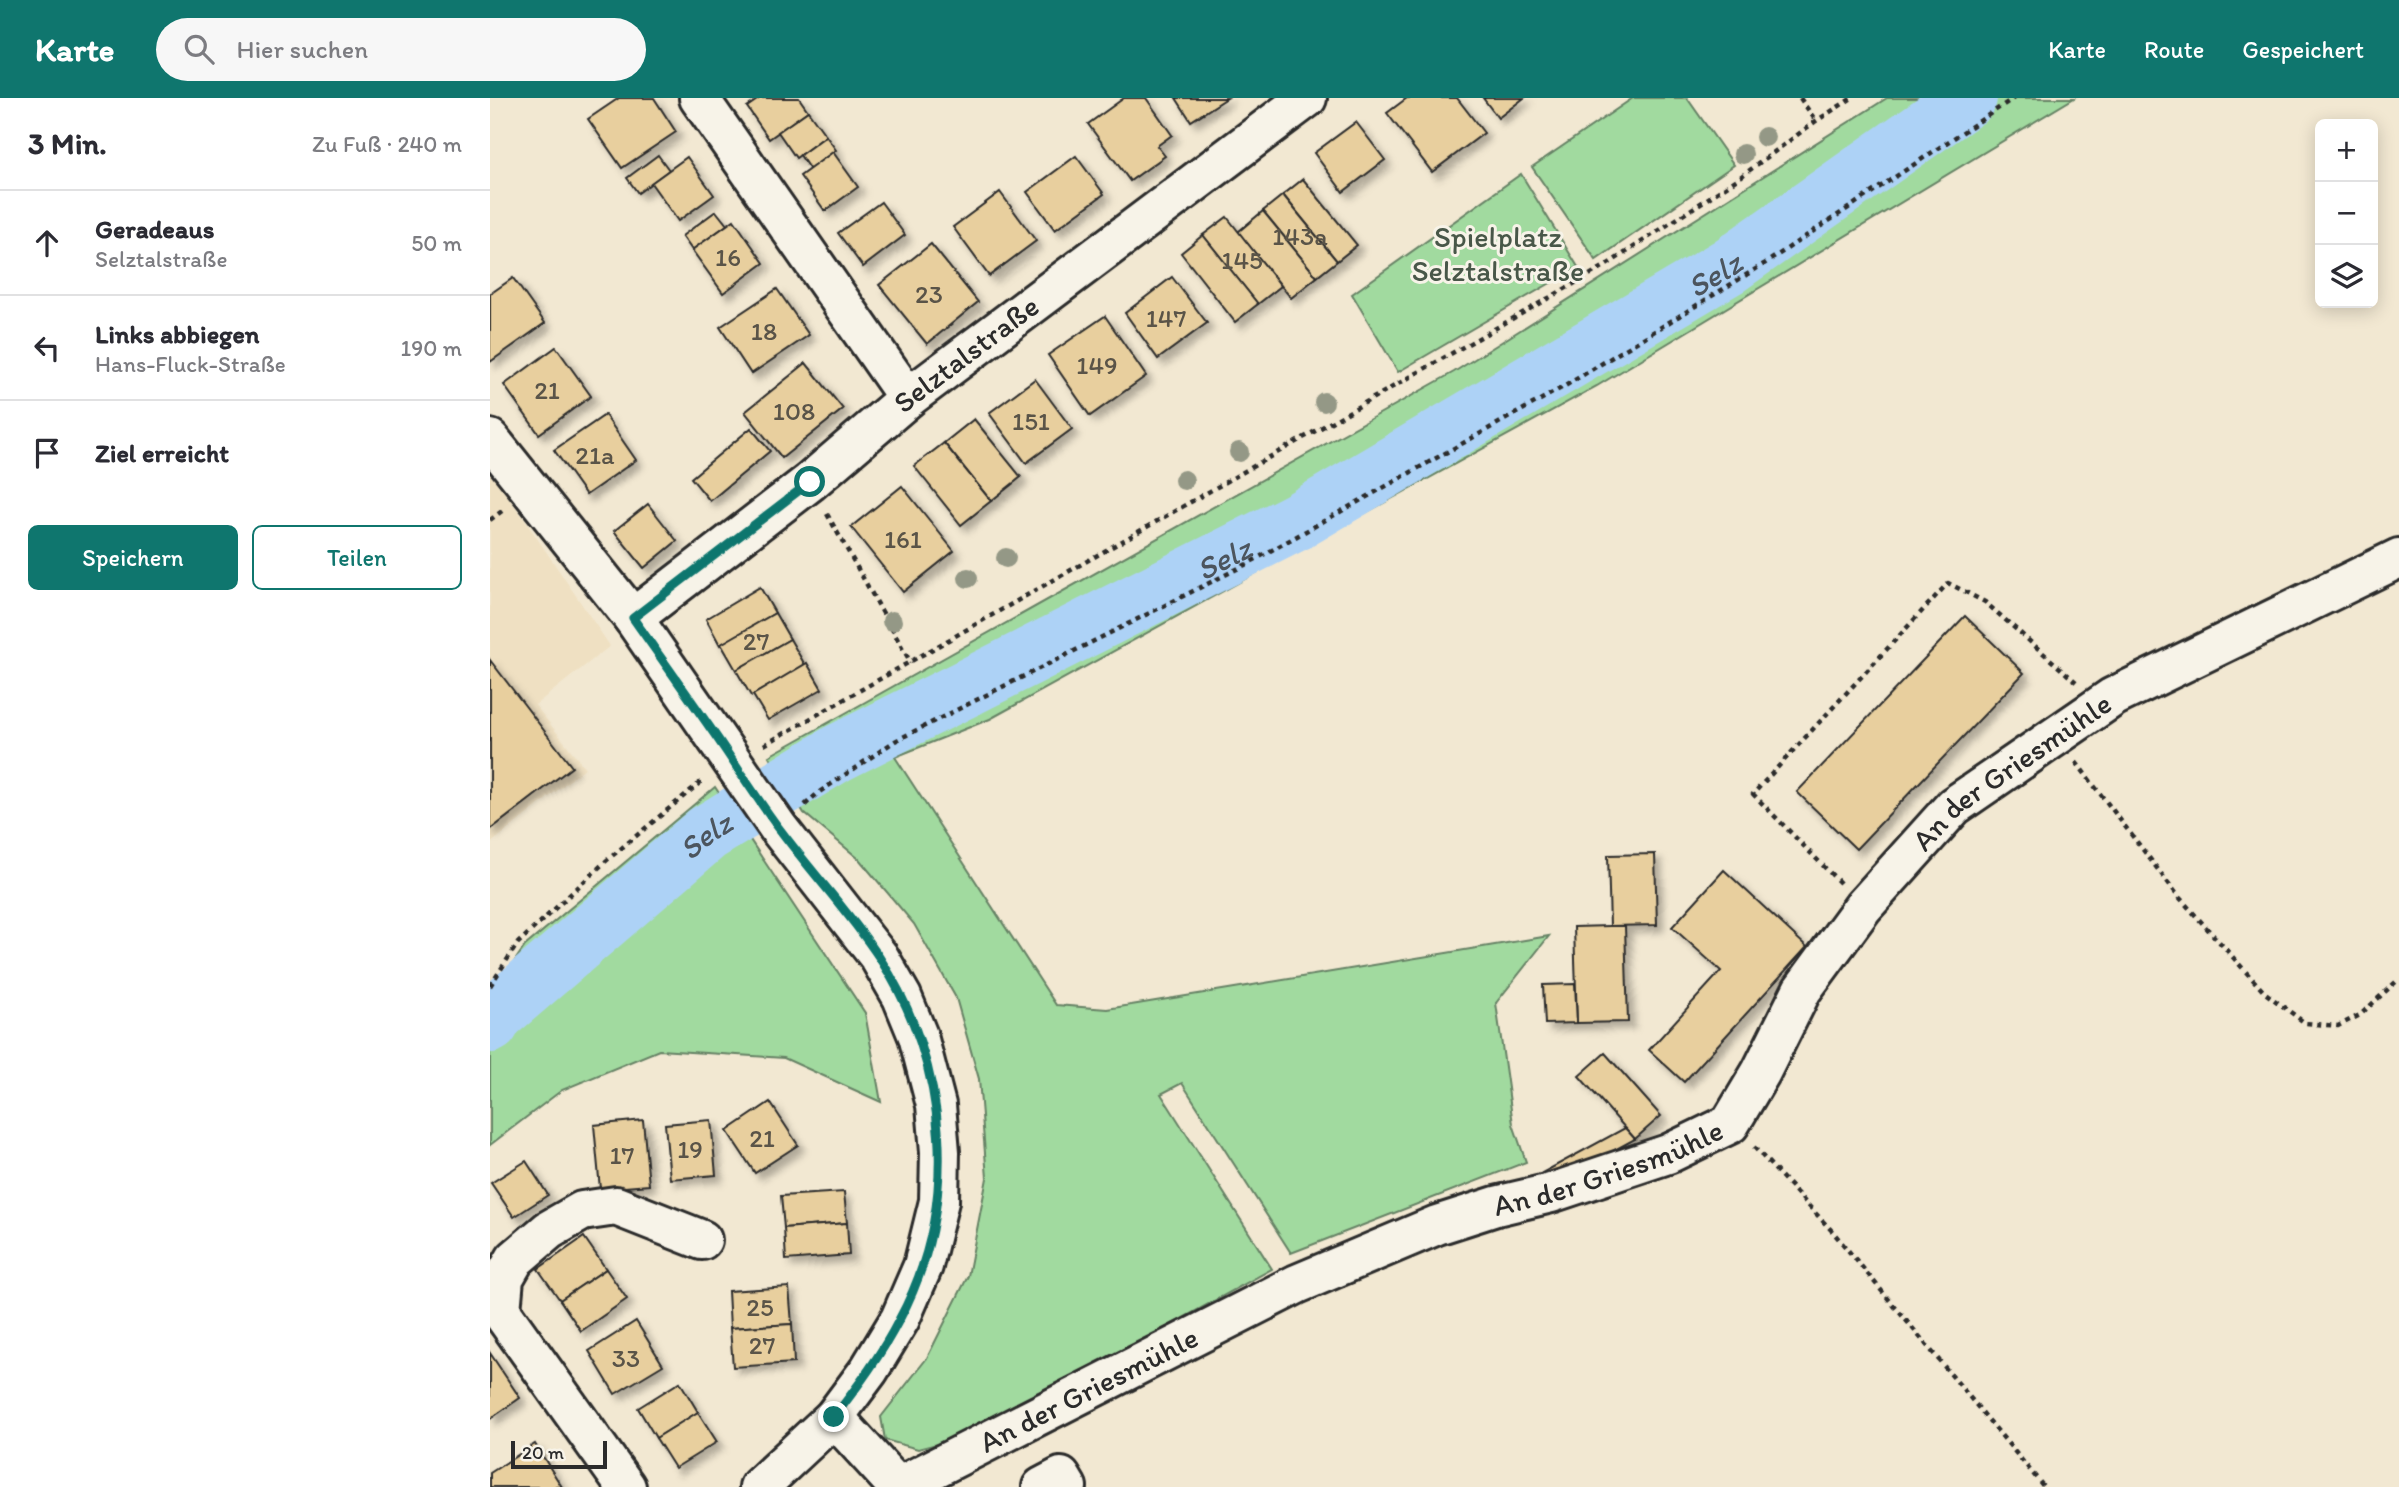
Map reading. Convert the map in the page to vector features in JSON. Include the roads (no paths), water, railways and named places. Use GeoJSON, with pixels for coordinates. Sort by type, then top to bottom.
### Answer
{"type":"FeatureCollection","features":[{"type":"Feature","properties":{"kind":"street"},"geometry":{"type":"LineString","coordinates":[[699,98],[908,398]]}},
{"type":"Feature","properties":{"kind":"street","name":"Selztalstraße"},"geometry":{"type":"LineString","coordinates":[[633,618],[810,482],[908,398],[1307,98]]}},
{"type":"Feature","properties":{"kind":"street"},"geometry":{"type":"LineString","coordinates":[[490,439],[633,618],[780,831],[863,935],[902,997],[918,1036],[936,1105],[940,1152],[939,1201],[923,1266],[900,1319],[869,1370],[834,1417],[759,1487]]}},
{"type":"Feature","properties":{"kind":"street","name":"An der Griesmühle"},"geometry":{"type":"LineString","coordinates":[[834,1417],[898,1487],[952,1475],[1297,1284],[1437,1225],[1496,1206],[1552,1194],[1668,1154],[1730,1124],[1802,990],[1863,906],[1954,806],[2113,697],[2399,558]]}},
{"type":"Feature","properties":{"kind":"street"},"geometry":{"type":"LineString","coordinates":[[626,1487],[496,1303],[504,1278],[515,1259],[549,1230],[582,1210],[616,1206],[702,1240]]}},
{"type":"Feature","properties":{"kind":"street"},"geometry":{"type":"LineString","coordinates":[[1042,1487],[1061,1477],[1067,1487]]}},
{"type":"Feature","properties":{"kind":"waterway","name":"Selz"},"geometry":{"type":"LineString","coordinates":[[490,1024],[496,1014],[707,833],[838,753],[1298,521],[1729,266],[1968,98]]}},
{"type":"Feature","properties":{"kind":"park label","name":"Spielplatz Selztalstraße"},"geometry":{"type":"Point","coordinates":[1498,254]}}]}
